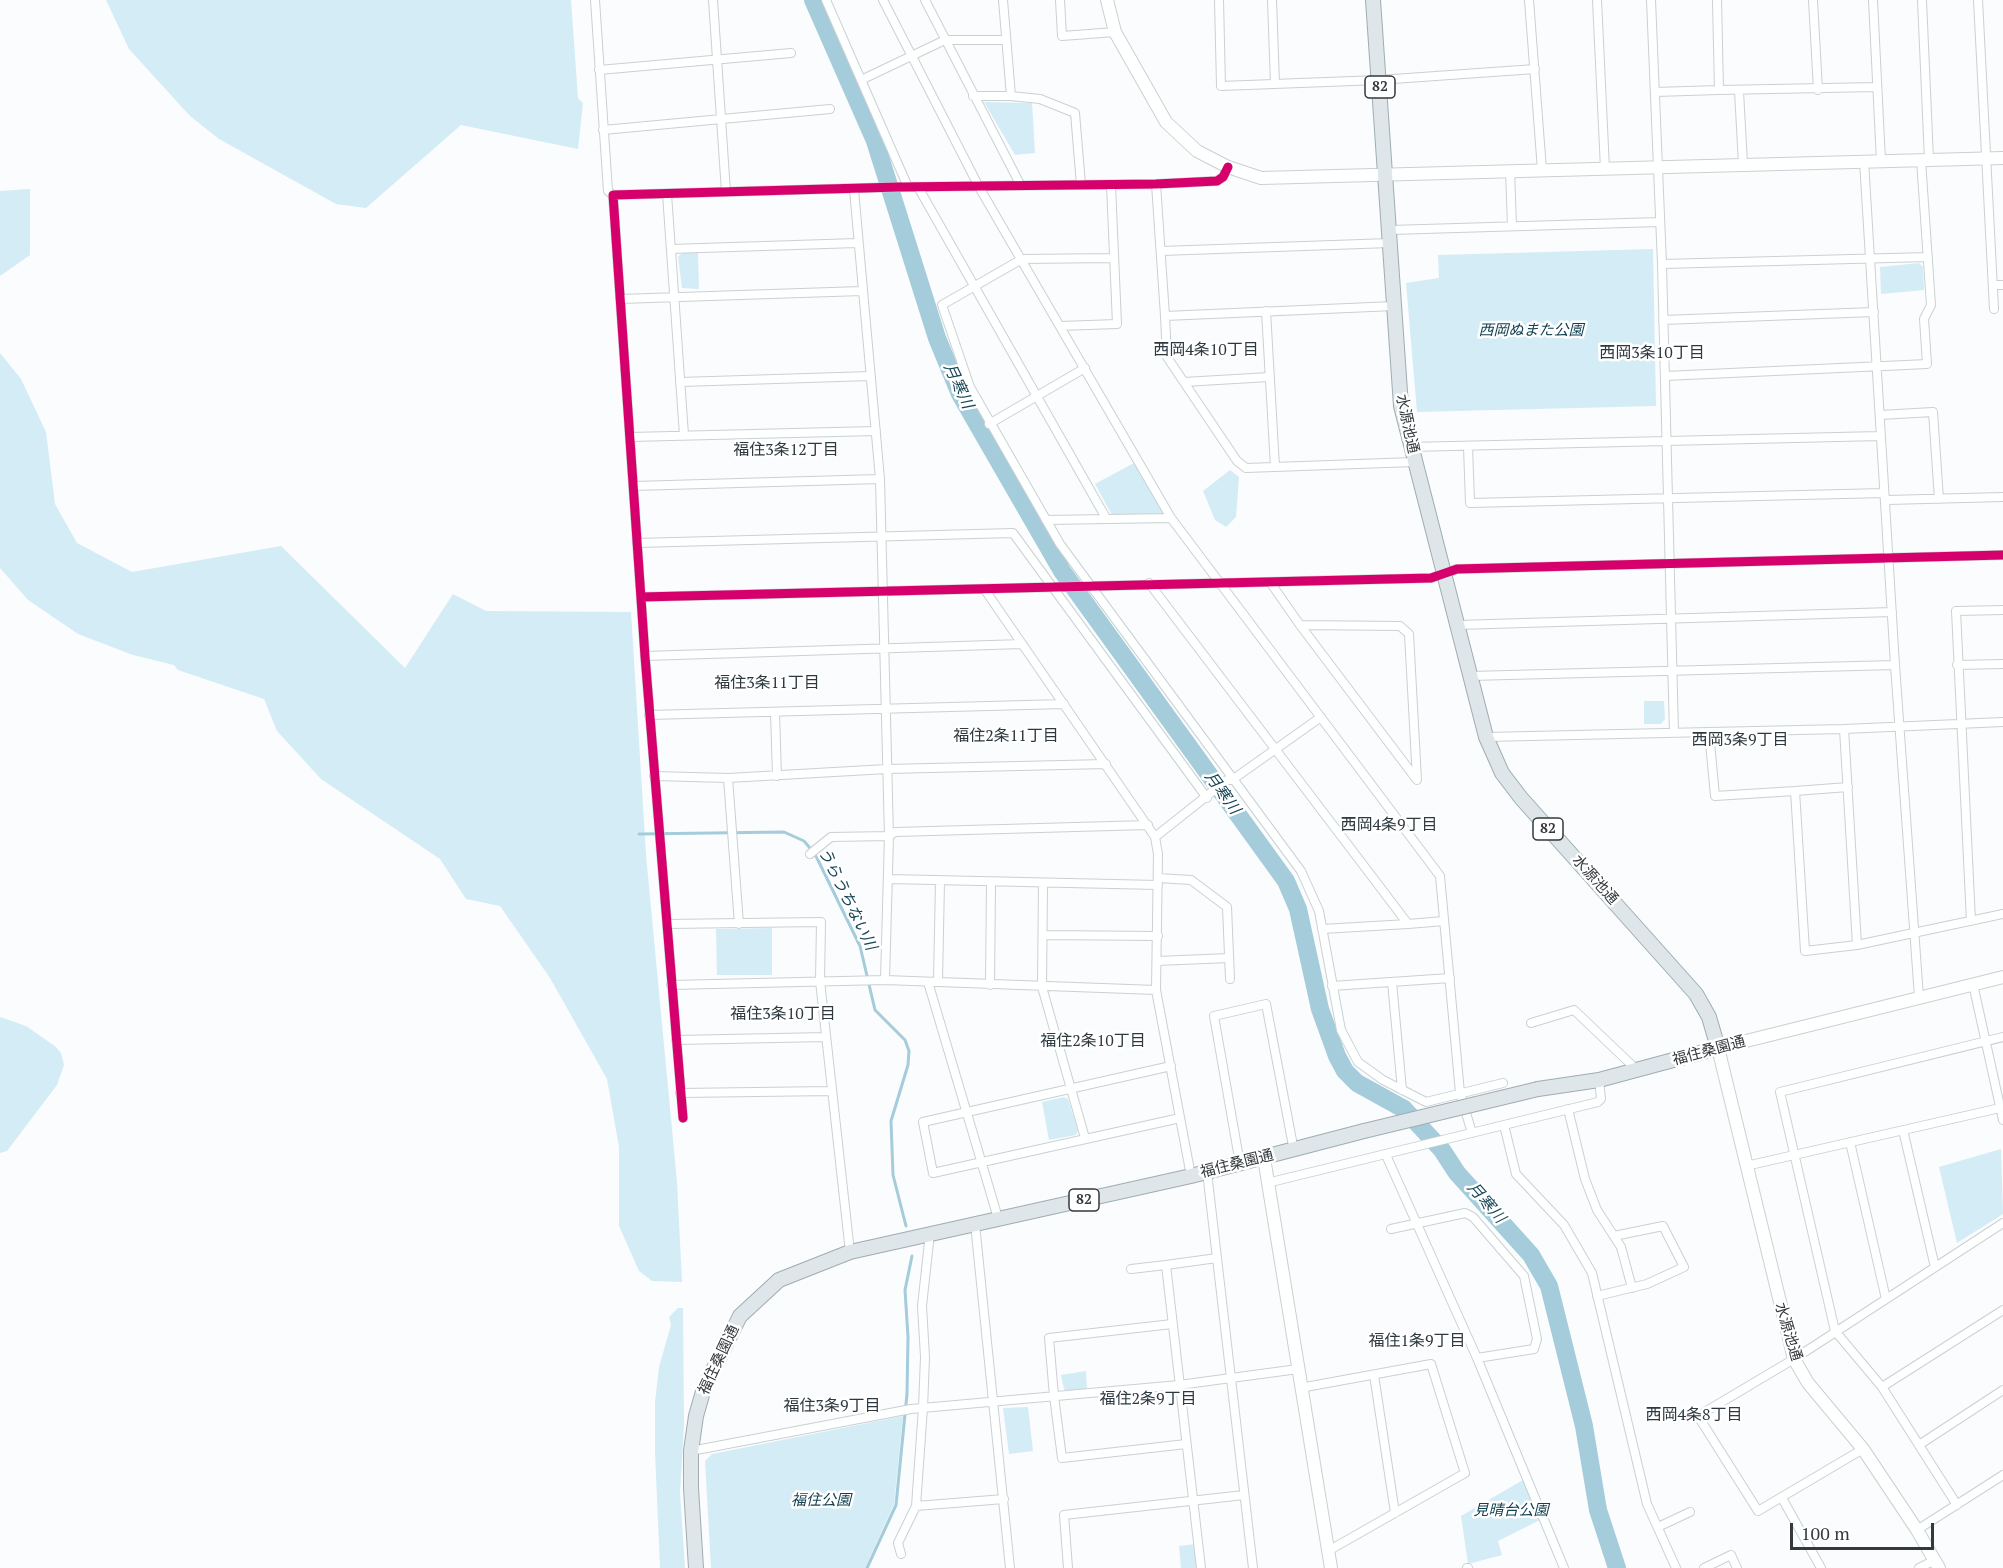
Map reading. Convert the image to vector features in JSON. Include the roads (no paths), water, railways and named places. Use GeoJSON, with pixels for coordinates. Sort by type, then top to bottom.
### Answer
{"type":"FeatureCollection","features":[{"type":"Feature","properties":{"kind":"main road","name":"水源池通"},"geometry":{"type":"LineString","coordinates":[[1373,0],[1401,406],[1486,737],[1502,773],[1521,798],[1696,994],[1709,1017],[1718,1048]]}},
{"type":"Feature","properties":{"kind":"main road","name":"福住桑園通"},"geometry":{"type":"LineString","coordinates":[[696,1568],[692,1451],[696,1416],[704,1388],[740,1316],[778,1280],[850,1252],[1191,1176],[1538,1089],[1599,1080],[1638,1071],[1718,1048]]}},
{"type":"Feature","properties":{"kind":"street"},"geometry":{"type":"LineString","coordinates":[[595,0],[608,190],[613,195],[649,715],[683,1118]]}},
{"type":"Feature","properties":{"kind":"street"},"geometry":{"type":"LineString","coordinates":[[713,0],[726,192]]}},
{"type":"Feature","properties":{"kind":"street"},"geometry":{"type":"LineString","coordinates":[[826,0],[908,187],[973,285],[1106,518]]}},
{"type":"Feature","properties":{"kind":"street"},"geometry":{"type":"LineString","coordinates":[[883,0],[910,57],[979,187],[1171,518],[1440,876],[1460,1093],[1472,1133]]}},
{"type":"Feature","properties":{"kind":"street"},"geometry":{"type":"LineString","coordinates":[[925,0],[1021,186]]}},
{"type":"Feature","properties":{"kind":"street"},"geometry":{"type":"LineString","coordinates":[[1003,0],[1011,96]]}},
{"type":"Feature","properties":{"kind":"street"},"geometry":{"type":"LineString","coordinates":[[1060,0],[1062,36],[1115,33]]}},
{"type":"Feature","properties":{"kind":"street"},"geometry":{"type":"LineString","coordinates":[[1107,0],[1115,33],[1166,122],[1197,151],[1228,167],[1261,178],[2003,158]]}},
{"type":"Feature","properties":{"kind":"street"},"geometry":{"type":"LineString","coordinates":[[1219,0],[1221,86],[1379,80],[1534,69]]}},
{"type":"Feature","properties":{"kind":"street"},"geometry":{"type":"LineString","coordinates":[[1272,0],[1275,84]]}},
{"type":"Feature","properties":{"kind":"street"},"geometry":{"type":"LineString","coordinates":[[1529,0],[1542,170]]}},
{"type":"Feature","properties":{"kind":"street"},"geometry":{"type":"LineString","coordinates":[[1597,0],[1605,169]]}},
{"type":"Feature","properties":{"kind":"street"},"geometry":{"type":"LineString","coordinates":[[1651,0],[1662,264],[1674,733]]}},
{"type":"Feature","properties":{"kind":"street"},"geometry":{"type":"LineString","coordinates":[[1717,0],[1719,90]]}},
{"type":"Feature","properties":{"kind":"street"},"geometry":{"type":"LineString","coordinates":[[1813,0],[1818,90]]}},
{"type":"Feature","properties":{"kind":"street"},"geometry":{"type":"LineString","coordinates":[[1873,0],[1881,161]]}},
{"type":"Feature","properties":{"kind":"street"},"geometry":{"type":"LineString","coordinates":[[1665,376],[1927,364],[1924,318],[1931,305],[1922,0]]}},
{"type":"Feature","properties":{"kind":"street"},"geometry":{"type":"LineString","coordinates":[[1978,0],[1984,159],[1994,309]]}},
{"type":"Feature","properties":{"kind":"street"},"geometry":{"type":"LineString","coordinates":[[861,80],[945,40],[1006,40]]}},
{"type":"Feature","properties":{"kind":"street"},"geometry":{"type":"LineString","coordinates":[[599,70],[791,53]]}},
{"type":"Feature","properties":{"kind":"street"},"geometry":{"type":"LineString","coordinates":[[1655,92],[1719,90],[1739,92],[1877,87]]}},
{"type":"Feature","properties":{"kind":"street"},"geometry":{"type":"LineString","coordinates":[[1739,92],[1743,164]]}},
{"type":"Feature","properties":{"kind":"street"},"geometry":{"type":"LineString","coordinates":[[973,96],[1040,99],[1075,113],[1081,185]]}},
{"type":"Feature","properties":{"kind":"street"},"geometry":{"type":"LineString","coordinates":[[603,130],[830,110]]}},
{"type":"Feature","properties":{"kind":"street"},"geometry":{"type":"LineString","coordinates":[[1864,161],[1872,258],[1880,436],[1899,727],[1919,997]]}},
{"type":"Feature","properties":{"kind":"street"},"geometry":{"type":"LineString","coordinates":[[613,195],[908,187],[1156,184],[1217,181],[1223,177],[1228,167]]}},
{"type":"Feature","properties":{"kind":"street"},"geometry":{"type":"LineString","coordinates":[[1510,170],[1512,226]]}},
{"type":"Feature","properties":{"kind":"street"},"geometry":{"type":"LineString","coordinates":[[1156,184],[1167,357],[1238,461],[1246,468],[1414,462]]}},
{"type":"Feature","properties":{"kind":"street"},"geometry":{"type":"LineString","coordinates":[[1060,326],[1117,324],[1111,185]]}},
{"type":"Feature","properties":{"kind":"street"},"geometry":{"type":"LineString","coordinates":[[854,190],[861,291],[880,479],[889,836],[885,980]]}},
{"type":"Feature","properties":{"kind":"street"},"geometry":{"type":"LineString","coordinates":[[667,194],[684,435]]}},
{"type":"Feature","properties":{"kind":"street"},"geometry":{"type":"LineString","coordinates":[[1161,251],[1390,237],[1512,226],[1659,222]]}},
{"type":"Feature","properties":{"kind":"street"},"geometry":{"type":"LineString","coordinates":[[672,249],[857,243]]}},
{"type":"Feature","properties":{"kind":"street"},"geometry":{"type":"LineString","coordinates":[[1662,264],[1928,257]]}},
{"type":"Feature","properties":{"kind":"street"},"geometry":{"type":"LineString","coordinates":[[1113,258],[1022,259],[973,285],[942,305],[970,387],[989,424],[1046,520],[1090,587],[1230,780],[1301,871],[1313,892],[1341,1030],[1347,1046],[1358,1062],[1402,1090],[1426,1102],[1503,1083]]}},
{"type":"Feature","properties":{"kind":"street"},"geometry":{"type":"LineString","coordinates":[[1993,285],[2003,285]]}},
{"type":"Feature","properties":{"kind":"street"},"geometry":{"type":"LineString","coordinates":[[621,299],[861,291]]}},
{"type":"Feature","properties":{"kind":"street"},"geometry":{"type":"LineString","coordinates":[[1165,316],[1394,306]]}},
{"type":"Feature","properties":{"kind":"street"},"geometry":{"type":"LineString","coordinates":[[1266,311],[1275,467]]}},
{"type":"Feature","properties":{"kind":"street"},"geometry":{"type":"LineString","coordinates":[[1663,320],[1874,312]]}},
{"type":"Feature","properties":{"kind":"street"},"geometry":{"type":"LineString","coordinates":[[989,424],[1084,368]]}},
{"type":"Feature","properties":{"kind":"street"},"geometry":{"type":"LineString","coordinates":[[680,382],[871,376]]}},
{"type":"Feature","properties":{"kind":"street"},"geometry":{"type":"LineString","coordinates":[[1184,382],[1269,377]]}},
{"type":"Feature","properties":{"kind":"street"},"geometry":{"type":"LineString","coordinates":[[1880,415],[1933,412],[1939,499]]}},
{"type":"Feature","properties":{"kind":"street"},"geometry":{"type":"LineString","coordinates":[[630,437],[876,431]]}},
{"type":"Feature","properties":{"kind":"street"},"geometry":{"type":"LineString","coordinates":[[1410,447],[1880,436]]}},
{"type":"Feature","properties":{"kind":"street"},"geometry":{"type":"LineString","coordinates":[[1468,447],[1470,503],[1885,496],[1939,499],[2003,497]]}},
{"type":"Feature","properties":{"kind":"street"},"geometry":{"type":"LineString","coordinates":[[633,486],[880,479]]}},
{"type":"Feature","properties":{"kind":"street"},"geometry":{"type":"LineString","coordinates":[[1046,520],[1171,518]]}},
{"type":"Feature","properties":{"kind":"street"},"geometry":{"type":"LineString","coordinates":[[637,543],[1013,532],[1057,588],[1208,796]]}},
{"type":"Feature","properties":{"kind":"street"},"geometry":{"type":"LineString","coordinates":[[641,597],[1431,578],[1457,569],[2003,555]]}},
{"type":"Feature","properties":{"kind":"street"},"geometry":{"type":"LineString","coordinates":[[1270,582],[1300,625],[1417,780],[1411,639],[1405,629],[1400,626],[1300,625]]}},
{"type":"Feature","properties":{"kind":"street"},"geometry":{"type":"LineString","coordinates":[[1149,583],[1408,924]]}},
{"type":"Feature","properties":{"kind":"street"},"geometry":{"type":"LineString","coordinates":[[985,590],[1155,837],[1158,881],[1156,990],[1191,1176]]}},
{"type":"Feature","properties":{"kind":"street"},"geometry":{"type":"LineString","coordinates":[[1971,921],[1956,611],[2003,610]]}},
{"type":"Feature","properties":{"kind":"street"},"geometry":{"type":"LineString","coordinates":[[1457,625],[1892,612]]}},
{"type":"Feature","properties":{"kind":"street"},"geometry":{"type":"LineString","coordinates":[[645,656],[1022,644]]}},
{"type":"Feature","properties":{"kind":"street"},"geometry":{"type":"LineString","coordinates":[[1957,665],[2003,664]]}},
{"type":"Feature","properties":{"kind":"street"},"geometry":{"type":"LineString","coordinates":[[1470,676],[1895,665]]}},
{"type":"Feature","properties":{"kind":"street"},"geometry":{"type":"LineString","coordinates":[[649,715],[1064,704]]}},
{"type":"Feature","properties":{"kind":"street"},"geometry":{"type":"LineString","coordinates":[[775,713],[777,776]]}},
{"type":"Feature","properties":{"kind":"street"},"geometry":{"type":"LineString","coordinates":[[1155,837],[1230,780],[1321,717]]}},
{"type":"Feature","properties":{"kind":"street"},"geometry":{"type":"LineString","coordinates":[[1486,737],[1844,729],[1960,722],[2003,722]]}},
{"type":"Feature","properties":{"kind":"street"},"geometry":{"type":"LineString","coordinates":[[1844,729],[1857,945]]}},
{"type":"Feature","properties":{"kind":"street"},"geometry":{"type":"LineString","coordinates":[[1709,732],[1715,796],[1848,786]]}},
{"type":"Feature","properties":{"kind":"street"},"geometry":{"type":"LineString","coordinates":[[654,776],[728,778],[887,769],[1106,764]]}},
{"type":"Feature","properties":{"kind":"street"},"geometry":{"type":"LineString","coordinates":[[728,778],[739,924]]}},
{"type":"Feature","properties":{"kind":"street"},"geometry":{"type":"LineString","coordinates":[[1795,791],[1805,951],[1857,945],[2003,914]]}},
{"type":"Feature","properties":{"kind":"street"},"geometry":{"type":"LineString","coordinates":[[810,854],[831,837],[889,836],[895,832],[1148,825]]}},
{"type":"Feature","properties":{"kind":"street"},"geometry":{"type":"LineString","coordinates":[[889,879],[1043,884],[1191,880],[1227,907],[1230,979]]}},
{"type":"Feature","properties":{"kind":"street"},"geometry":{"type":"LineString","coordinates":[[938,982],[940,881]]}},
{"type":"Feature","properties":{"kind":"street"},"geometry":{"type":"LineString","coordinates":[[990,985],[991,883]]}},
{"type":"Feature","properties":{"kind":"street"},"geometry":{"type":"LineString","coordinates":[[1043,884],[1042,987],[1085,1138]]}},
{"type":"Feature","properties":{"kind":"street"},"geometry":{"type":"LineString","coordinates":[[1322,929],[1444,921]]}},
{"type":"Feature","properties":{"kind":"street"},"geometry":{"type":"LineString","coordinates":[[667,924],[821,922],[820,981],[850,1252]]}},
{"type":"Feature","properties":{"kind":"street"},"geometry":{"type":"LineString","coordinates":[[1044,935],[1158,936]]}},
{"type":"Feature","properties":{"kind":"street"},"geometry":{"type":"LineString","coordinates":[[1157,961],[1228,958]]}},
{"type":"Feature","properties":{"kind":"street","name":"福住桑園通"},"geometry":{"type":"LineString","coordinates":[[1718,1048],[2003,977]]}},
{"type":"Feature","properties":{"kind":"street"},"geometry":{"type":"LineString","coordinates":[[1332,986],[1450,978]]}},
{"type":"Feature","properties":{"kind":"street"},"geometry":{"type":"LineString","coordinates":[[671,985],[885,980],[1156,990]]}},
{"type":"Feature","properties":{"kind":"street"},"geometry":{"type":"LineString","coordinates":[[928,981],[998,1218]]}},
{"type":"Feature","properties":{"kind":"street"},"geometry":{"type":"LineString","coordinates":[[1392,982],[1402,1090]]}},
{"type":"Feature","properties":{"kind":"street"},"geometry":{"type":"LineString","coordinates":[[1746,1166],[1903,1130],[2002,1113],[1973,984]]}},
{"type":"Feature","properties":{"kind":"street"},"geometry":{"type":"LineString","coordinates":[[1240,1164],[1214,1016],[1266,1004],[1294,1151]]}},
{"type":"Feature","properties":{"kind":"street"},"geometry":{"type":"LineString","coordinates":[[1531,1023],[1574,1010],[1638,1071]]}},
{"type":"Feature","properties":{"kind":"street"},"geometry":{"type":"LineString","coordinates":[[676,1040],[826,1037]]}},
{"type":"Feature","properties":{"kind":"street"},"geometry":{"type":"LineString","coordinates":[[1958,1504],[1882,1387],[1835,1331],[1780,1092],[2003,1037]]}},
{"type":"Feature","properties":{"kind":"street","name":"水源池通"},"geometry":{"type":"LineString","coordinates":[[1718,1048],[1794,1359],[1809,1383],[1863,1449],[1937,1564]]}},
{"type":"Feature","properties":{"kind":"street"},"geometry":{"type":"LineString","coordinates":[[1171,1066],[923,1122],[933,1173],[1180,1118]]}},
{"type":"Feature","properties":{"kind":"street"},"geometry":{"type":"LineString","coordinates":[[1267,1183],[1600,1101],[1599,1080]]}},
{"type":"Feature","properties":{"kind":"street"},"geometry":{"type":"LineString","coordinates":[[680,1093],[832,1091]]}},
{"type":"Feature","properties":{"kind":"street"},"geometry":{"type":"LineString","coordinates":[[1568,1109],[1585,1179],[1597,1210],[1621,1247],[1632,1288]]}},
{"type":"Feature","properties":{"kind":"street"},"geometry":{"type":"LineString","coordinates":[[1504,1125],[1516,1174],[1564,1225],[1592,1273],[1647,1504],[1676,1568]]}},
{"type":"Feature","properties":{"kind":"street"},"geometry":{"type":"LineString","coordinates":[[1903,1130],[1935,1267]]}},
{"type":"Feature","properties":{"kind":"street"},"geometry":{"type":"LineString","coordinates":[[1850,1142],[1886,1299]]}},
{"type":"Feature","properties":{"kind":"street"},"geometry":{"type":"LineString","coordinates":[[1386,1155],[1477,1358],[1564,1568]]}},
{"type":"Feature","properties":{"kind":"street"},"geometry":{"type":"LineString","coordinates":[[1264,1158],[1331,1568]]}},
{"type":"Feature","properties":{"kind":"street"},"geometry":{"type":"LineString","coordinates":[[1207,1172],[1253,1568]]}},
{"type":"Feature","properties":{"kind":"street"},"geometry":{"type":"LineString","coordinates":[[1391,1229],[1461,1213],[1469,1214],[1524,1276],[1536,1345],[1529,1351],[1477,1358]]}},
{"type":"Feature","properties":{"kind":"street"},"geometry":{"type":"LineString","coordinates":[[1863,1449],[1758,1511],[1698,1416],[1794,1359],[2003,1223]]}},
{"type":"Feature","properties":{"kind":"street"},"geometry":{"type":"LineString","coordinates":[[975,1224],[1010,1568]]}},
{"type":"Feature","properties":{"kind":"street"},"geometry":{"type":"LineString","coordinates":[[1597,1296],[1647,1284],[1684,1267],[1663,1226],[1614,1236]]}},
{"type":"Feature","properties":{"kind":"street"},"geometry":{"type":"LineString","coordinates":[[901,1554],[898,1543],[916,1506],[923,1408],[922,1306],[930,1233]]}},
{"type":"Feature","properties":{"kind":"street"},"geometry":{"type":"LineString","coordinates":[[1131,1269],[1217,1258]]}},
{"type":"Feature","properties":{"kind":"street"},"geometry":{"type":"LineString","coordinates":[[1166,1265],[1201,1568]]}},
{"type":"Feature","properties":{"kind":"street"},"geometry":{"type":"LineString","coordinates":[[1882,1387],[2003,1310]]}},
{"type":"Feature","properties":{"kind":"street"},"geometry":{"type":"LineString","coordinates":[[1172,1324],[1049,1338],[1054,1396],[1062,1458],[1186,1444]]}},
{"type":"Feature","properties":{"kind":"street"},"geometry":{"type":"LineString","coordinates":[[1300,1388],[1431,1364],[1465,1473],[1328,1551]]}},
{"type":"Feature","properties":{"kind":"street"},"geometry":{"type":"LineString","coordinates":[[692,1451],[911,1408],[1179,1385],[1298,1369]]}},
{"type":"Feature","properties":{"kind":"street"},"geometry":{"type":"LineString","coordinates":[[1374,1375],[1395,1513]]}},
{"type":"Feature","properties":{"kind":"street"},"geometry":{"type":"LineString","coordinates":[[1919,1445],[2003,1390]]}},
{"type":"Feature","properties":{"kind":"street"},"geometry":{"type":"LineString","coordinates":[[1917,1530],[2003,1475]]}},
{"type":"Feature","properties":{"kind":"street"},"geometry":{"type":"LineString","coordinates":[[1068,1568],[1064,1515],[1244,1495]]}},
{"type":"Feature","properties":{"kind":"street"},"geometry":{"type":"LineString","coordinates":[[1782,1498],[1821,1568]]}},
{"type":"Feature","properties":{"kind":"street"},"geometry":{"type":"LineString","coordinates":[[916,1506],[1004,1499]]}},
{"type":"Feature","properties":{"kind":"street"},"geometry":{"type":"LineString","coordinates":[[1658,1527],[1690,1512]]}},
{"type":"Feature","properties":{"kind":"street"},"geometry":{"type":"LineString","coordinates":[[1704,1568],[1731,1555],[1737,1568]]}},
{"type":"Feature","properties":{"kind":"street"},"geometry":{"type":"LineString","coordinates":[[1919,1568],[1937,1564]]}},
{"type":"Feature","properties":{"kind":"waterway","name":"月寒川"},"geometry":{"type":"LineString","coordinates":[[813,0],[875,141],[937,338],[960,394],[1062,571],[1286,881],[1298,909],[1320,1009],[1337,1056],[1345,1071],[1357,1083],[1404,1109],[1442,1150],[1457,1173],[1531,1255],[1549,1286],[1584,1426],[1598,1510],[1617,1568]]}},
{"type":"Feature","properties":{"kind":"waterway","name":"うらうちない川"},"geometry":{"type":"LineString","coordinates":[[639,834],[784,832],[804,841],[815,854],[860,946],[875,1010],[905,1040],[909,1051],[908,1065],[891,1121],[893,1175],[906,1226]]}},
{"type":"Feature","properties":{"kind":"waterway","name":"うらうちない川"},"geometry":{"type":"LineString","coordinates":[[867,1568],[896,1505],[907,1394],[908,1337],[905,1290],[912,1256]]}},
{"type":"Feature","properties":{"kind":"district","name":"西岡4条10丁目"},"geometry":{"type":"Point","coordinates":[1206,350]}},
{"type":"Feature","properties":{"kind":"district","name":"西岡3条10丁目"},"geometry":{"type":"Point","coordinates":[1652,353]}},
{"type":"Feature","properties":{"kind":"district","name":"福住3条12丁目"},"geometry":{"type":"Point","coordinates":[786,450]}},
{"type":"Feature","properties":{"kind":"district","name":"福住3条11丁目"},"geometry":{"type":"Point","coordinates":[767,683]}},
{"type":"Feature","properties":{"kind":"district","name":"福住2条11丁目"},"geometry":{"type":"Point","coordinates":[1006,736]}},
{"type":"Feature","properties":{"kind":"district","name":"西岡3条9丁目"},"geometry":{"type":"Point","coordinates":[1740,740]}},
{"type":"Feature","properties":{"kind":"district","name":"西岡4条9丁目"},"geometry":{"type":"Point","coordinates":[1389,825]}},
{"type":"Feature","properties":{"kind":"district","name":"福住3条10丁目"},"geometry":{"type":"Point","coordinates":[783,1014]}},
{"type":"Feature","properties":{"kind":"district","name":"福住2条10丁目"},"geometry":{"type":"Point","coordinates":[1093,1041]}},
{"type":"Feature","properties":{"kind":"district","name":"福住1条9丁目"},"geometry":{"type":"Point","coordinates":[1417,1341]}},
{"type":"Feature","properties":{"kind":"district","name":"福住2条9丁目"},"geometry":{"type":"Point","coordinates":[1148,1399]}},
{"type":"Feature","properties":{"kind":"district","name":"福住3条9丁目"},"geometry":{"type":"Point","coordinates":[832,1406]}},
{"type":"Feature","properties":{"kind":"district","name":"西岡4条8丁目"},"geometry":{"type":"Point","coordinates":[1694,1415]}},
{"type":"Feature","properties":{"kind":"park label","name":"西岡ぬまた公園"},"geometry":{"type":"Point","coordinates":[1531,331]}},
{"type":"Feature","properties":{"kind":"park label","name":"福住公園"},"geometry":{"type":"Point","coordinates":[821,1501]}},
{"type":"Feature","properties":{"kind":"park label","name":"見晴台公園"},"geometry":{"type":"Point","coordinates":[1511,1511]}}]}
